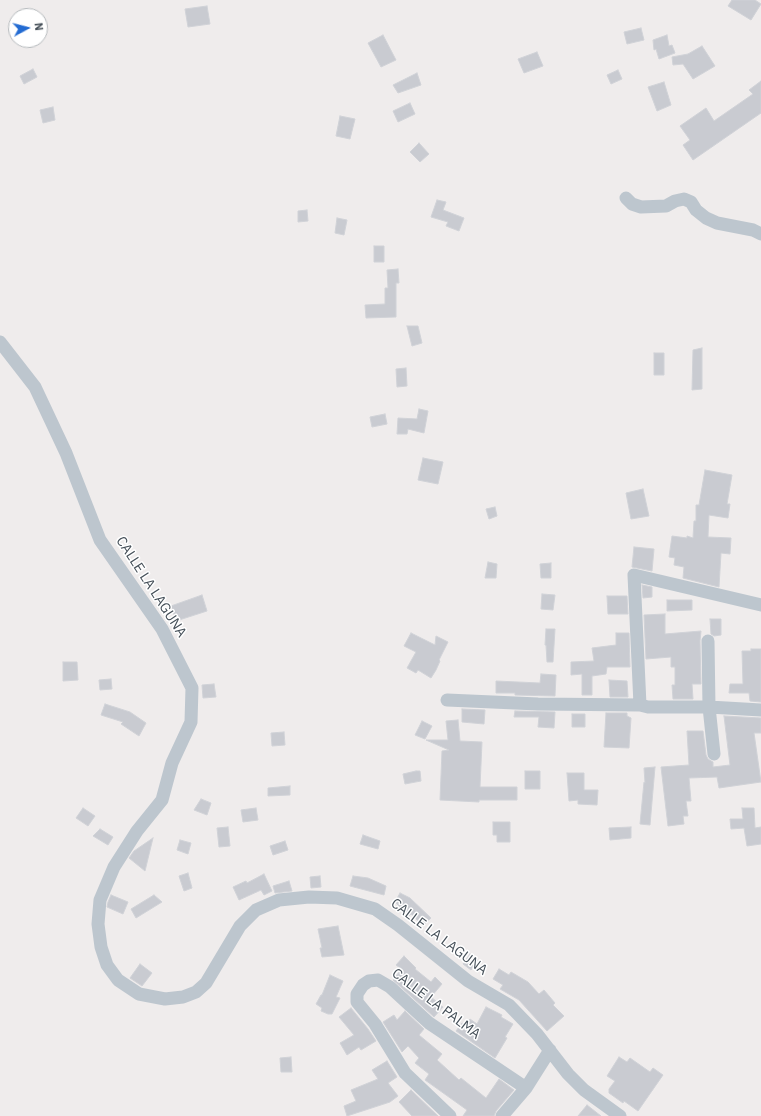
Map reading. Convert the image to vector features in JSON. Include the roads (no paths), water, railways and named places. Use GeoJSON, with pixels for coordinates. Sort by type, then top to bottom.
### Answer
{"type":"FeatureCollection","features":[{"type":"Feature","properties":{"kind":"street"},"geometry":{"type":"LineString","coordinates":[[626,198],[632,204],[641,207],[666,206],[675,201],[684,199],[691,202],[696,210],[706,218],[717,223],[753,230],[761,234]]}},
{"type":"Feature","properties":{"kind":"street","name":"CALLE LA LAGUNA"},"geometry":{"type":"LineString","coordinates":[[0,342],[35,387],[66,453],[100,540],[162,629],[192,688],[191,722],[172,763],[162,800],[137,831],[114,867],[100,900],[98,924],[101,947],[107,965],[118,980],[139,994],[165,999],[183,997],[196,992],[206,983],[240,926],[256,910],[279,900],[337,898],[375,909],[398,925],[468,981],[509,1006],[537,1034],[568,1074],[584,1090],[620,1116]]}},
{"type":"Feature","properties":{"kind":"street"},"geometry":{"type":"LineString","coordinates":[[640,705],[634,575],[761,605]]}},
{"type":"Feature","properties":{"kind":"street"},"geometry":{"type":"LineString","coordinates":[[708,641],[709,707],[714,754]]}},
{"type":"Feature","properties":{"kind":"street"},"geometry":{"type":"LineString","coordinates":[[447,700],[538,704],[640,705],[648,707],[709,707],[761,710]]}},
{"type":"Feature","properties":{"kind":"street","name":"CALLE LA PALMA"},"geometry":{"type":"LineString","coordinates":[[450,1116],[405,1073],[375,1024],[357,1002],[357,994],[363,985],[369,981],[378,980],[390,987],[429,1022],[526,1088]]}},
{"type":"Feature","properties":{"kind":"street"},"geometry":{"type":"LineString","coordinates":[[502,1116],[526,1088],[550,1050]]}}]}
